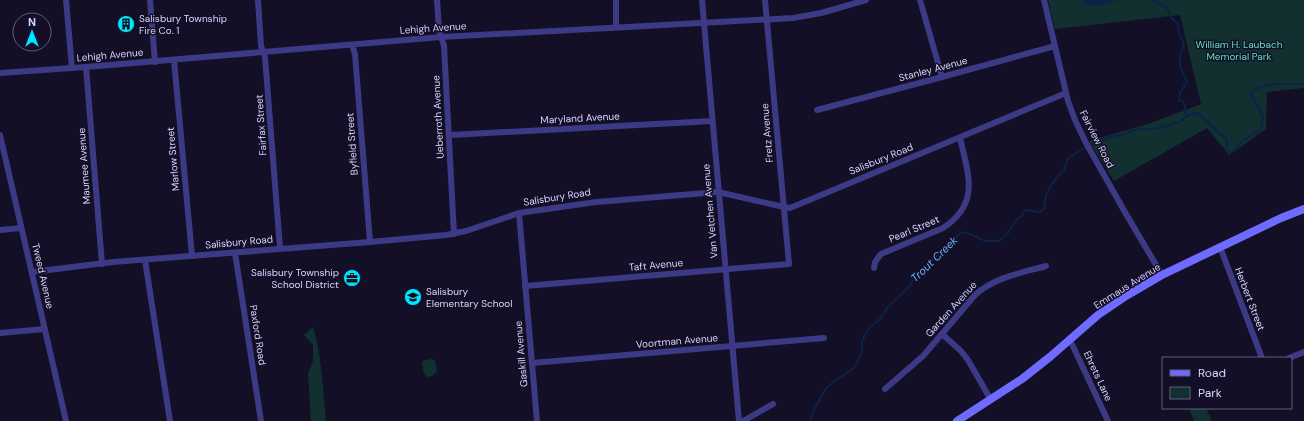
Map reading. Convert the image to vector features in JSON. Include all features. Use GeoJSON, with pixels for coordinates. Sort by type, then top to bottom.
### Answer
{"type":"FeatureCollection","features":[{"type":"Feature","properties":{"kind":"main road","name":"Emmaus Avenue"},"geometry":{"type":"LineString","coordinates":[[957,421],[1022,379],[1098,315],[1116,302],[1162,275],[1304,209]]}},
{"type":"Feature","properties":{"kind":"street"},"geometry":{"type":"LineString","coordinates":[[66,0],[72,68]]}},
{"type":"Feature","properties":{"kind":"street"},"geometry":{"type":"LineString","coordinates":[[150,0],[155,62]]}},
{"type":"Feature","properties":{"kind":"street","name":"Fairfax Street"},"geometry":{"type":"LineString","coordinates":[[258,0],[261,46],[266,57],[280,248]]}},
{"type":"Feature","properties":{"kind":"street","name":"Ueberroth Avenue"},"geometry":{"type":"LineString","coordinates":[[437,0],[439,30],[444,46],[450,135],[454,234]]}},
{"type":"Feature","properties":{"kind":"street"},"geometry":{"type":"LineString","coordinates":[[616,0],[616,27]]}},
{"type":"Feature","properties":{"kind":"street","name":"Van Vetchen Avenue"},"geometry":{"type":"LineString","coordinates":[[702,0],[739,421]]}},
{"type":"Feature","properties":{"kind":"street","name":"Fretz Avenue"},"geometry":{"type":"LineString","coordinates":[[765,0],[789,264]]}},
{"type":"Feature","properties":{"kind":"street","name":"Lehigh Avenue"},"geometry":{"type":"LineString","coordinates":[[0,73],[155,62],[441,38],[793,18],[811,15],[866,0]]}},
{"type":"Feature","properties":{"kind":"street"},"geometry":{"type":"LineString","coordinates":[[920,0],[942,77]]}},
{"type":"Feature","properties":{"kind":"street","name":"Fairview Road"},"geometry":{"type":"LineString","coordinates":[[1044,0],[1066,93],[1075,120],[1086,143],[1162,275]]}},
{"type":"Feature","properties":{"kind":"street","name":"Byfield Street"},"geometry":{"type":"LineString","coordinates":[[352,45],[355,54],[370,242]]}},
{"type":"Feature","properties":{"kind":"street","name":"Stanley Avenue"},"geometry":{"type":"LineString","coordinates":[[817,110],[1054,46]]}},
{"type":"Feature","properties":{"kind":"street","name":"Marlow Street"},"geometry":{"type":"LineString","coordinates":[[174,60],[192,256]]}},
{"type":"Feature","properties":{"kind":"street","name":"Maumee Avenue"},"geometry":{"type":"LineString","coordinates":[[86,67],[102,264]]}},
{"type":"Feature","properties":{"kind":"street","name":"Salisbury Road"},"geometry":{"type":"LineString","coordinates":[[32,272],[145,260],[454,234],[519,213],[596,202],[718,192],[790,208],[1066,93]]}},
{"type":"Feature","properties":{"kind":"street","name":"Maryland Avenue"},"geometry":{"type":"LineString","coordinates":[[450,135],[712,121]]}},
{"type":"Feature","properties":{"kind":"street","name":"Tweed Avenue"},"geometry":{"type":"LineString","coordinates":[[0,135],[66,421]]}},
{"type":"Feature","properties":{"kind":"street","name":"Pearl Street"},"geometry":{"type":"LineString","coordinates":[[874,268],[875,262],[880,254],[943,228],[957,217],[962,210],[968,194],[970,183],[960,138]]}},
{"type":"Feature","properties":{"kind":"street","name":"Gaskill Avenue"},"geometry":{"type":"LineString","coordinates":[[519,213],[537,421]]}},
{"type":"Feature","properties":{"kind":"street"},"geometry":{"type":"LineString","coordinates":[[0,230],[21,228]]}},
{"type":"Feature","properties":{"kind":"street","name":"Herbert Street"},"geometry":{"type":"LineString","coordinates":[[1220,247],[1262,357]]}},
{"type":"Feature","properties":{"kind":"street","name":"Paxford Road"},"geometry":{"type":"LineString","coordinates":[[235,253],[261,421]]}},
{"type":"Feature","properties":{"kind":"street"},"geometry":{"type":"LineString","coordinates":[[145,260],[170,421]]}},
{"type":"Feature","properties":{"kind":"street","name":"Taft Avenue"},"geometry":{"type":"LineString","coordinates":[[525,286],[789,264]]}},
{"type":"Feature","properties":{"kind":"street","name":"Garden Avenue"},"geometry":{"type":"LineString","coordinates":[[885,389],[923,356],[975,295],[986,285],[995,280],[1046,266]]}},
{"type":"Feature","properties":{"kind":"street"},"geometry":{"type":"LineString","coordinates":[[0,333],[44,329]]}},
{"type":"Feature","properties":{"kind":"street"},"geometry":{"type":"LineString","coordinates":[[942,334],[968,360],[991,400]]}},
{"type":"Feature","properties":{"kind":"street","name":"Voortman Avenue"},"geometry":{"type":"LineString","coordinates":[[532,363],[824,338]]}},
{"type":"Feature","properties":{"kind":"street","name":"Ehrets Lane"},"geometry":{"type":"LineString","coordinates":[[1070,340],[1108,421]]}},
{"type":"Feature","properties":{"kind":"street"},"geometry":{"type":"LineString","coordinates":[[1292,357],[1304,352]]}},
{"type":"Feature","properties":{"kind":"street"},"geometry":{"type":"LineString","coordinates":[[743,421],[773,404]]}},
{"type":"Feature","properties":{"kind":"green space","name":"William H. Laubach Memorial Park"},"geometry":{"type":"Polygon","coordinates":[[[1048,0],[1304,0],[1304,88],[1267,92],[1266,129],[1229,155],[1207,128],[1114,181],[1089,141],[1148,124],[1201,104],[1180,15],[1055,29],[1048,0]]]}},
{"type":"Feature","properties":{"kind":"green space"},"geometry":{"type":"Polygon","coordinates":[[[313,327],[320,362],[326,421],[311,421],[308,373],[313,361],[313,345],[304,335],[313,327]]]}},
{"type":"Feature","properties":{"kind":"green space"},"geometry":{"type":"Polygon","coordinates":[[[432,359],[435,361],[437,371],[432,376],[427,377],[424,374],[422,362],[432,359]]]}},
{"type":"Feature","properties":{"kind":"green space"},"geometry":{"type":"Polygon","coordinates":[[[1189,409],[1206,409],[1212,421],[1194,421],[1189,409]]]}},
{"type":"Feature","properties":{"kind":"water"},"geometry":{"type":"Polygon","coordinates":[[[1081,0],[1117,0],[1099,5],[1089,5],[1081,0]]]}},
{"type":"Feature","properties":{"kind":"waterway"},"geometry":{"type":"LineString","coordinates":[[1152,0],[1167,9],[1171,18],[1178,24],[1179,33],[1184,44],[1180,55],[1180,63],[1187,82],[1180,93],[1179,100],[1183,102],[1185,106],[1185,113],[1188,116]]}},
{"type":"Feature","properties":{"kind":"waterway","name":"Trout Creek"},"geometry":{"type":"LineString","coordinates":[[810,421],[813,412],[825,390],[832,383],[854,368],[862,353],[862,341],[869,328],[880,319],[888,307],[905,291],[918,275],[948,244],[962,232],[985,241],[999,241],[1008,233],[1016,220],[1022,216],[1025,210],[1040,212],[1044,209],[1046,195],[1052,184],[1064,170],[1068,158],[1083,149],[1110,137],[1125,134],[1137,129],[1154,129],[1170,125],[1179,122],[1191,114],[1198,113],[1226,139],[1226,148],[1229,152],[1232,152],[1243,141],[1261,129],[1263,116],[1250,93],[1262,86],[1304,84]]}},
{"type":"Feature","properties":{"kind":"place","name":"Salisbury Township Fire Co. 1"},"geometry":{"type":"Point","coordinates":[126,24]}},
{"type":"Feature","properties":{"kind":"place","name":"Salisbury Township School District"},"geometry":{"type":"Point","coordinates":[352,278]}},
{"type":"Feature","properties":{"kind":"place","name":"Salisbury Elementary School"},"geometry":{"type":"Point","coordinates":[413,297]}}]}
